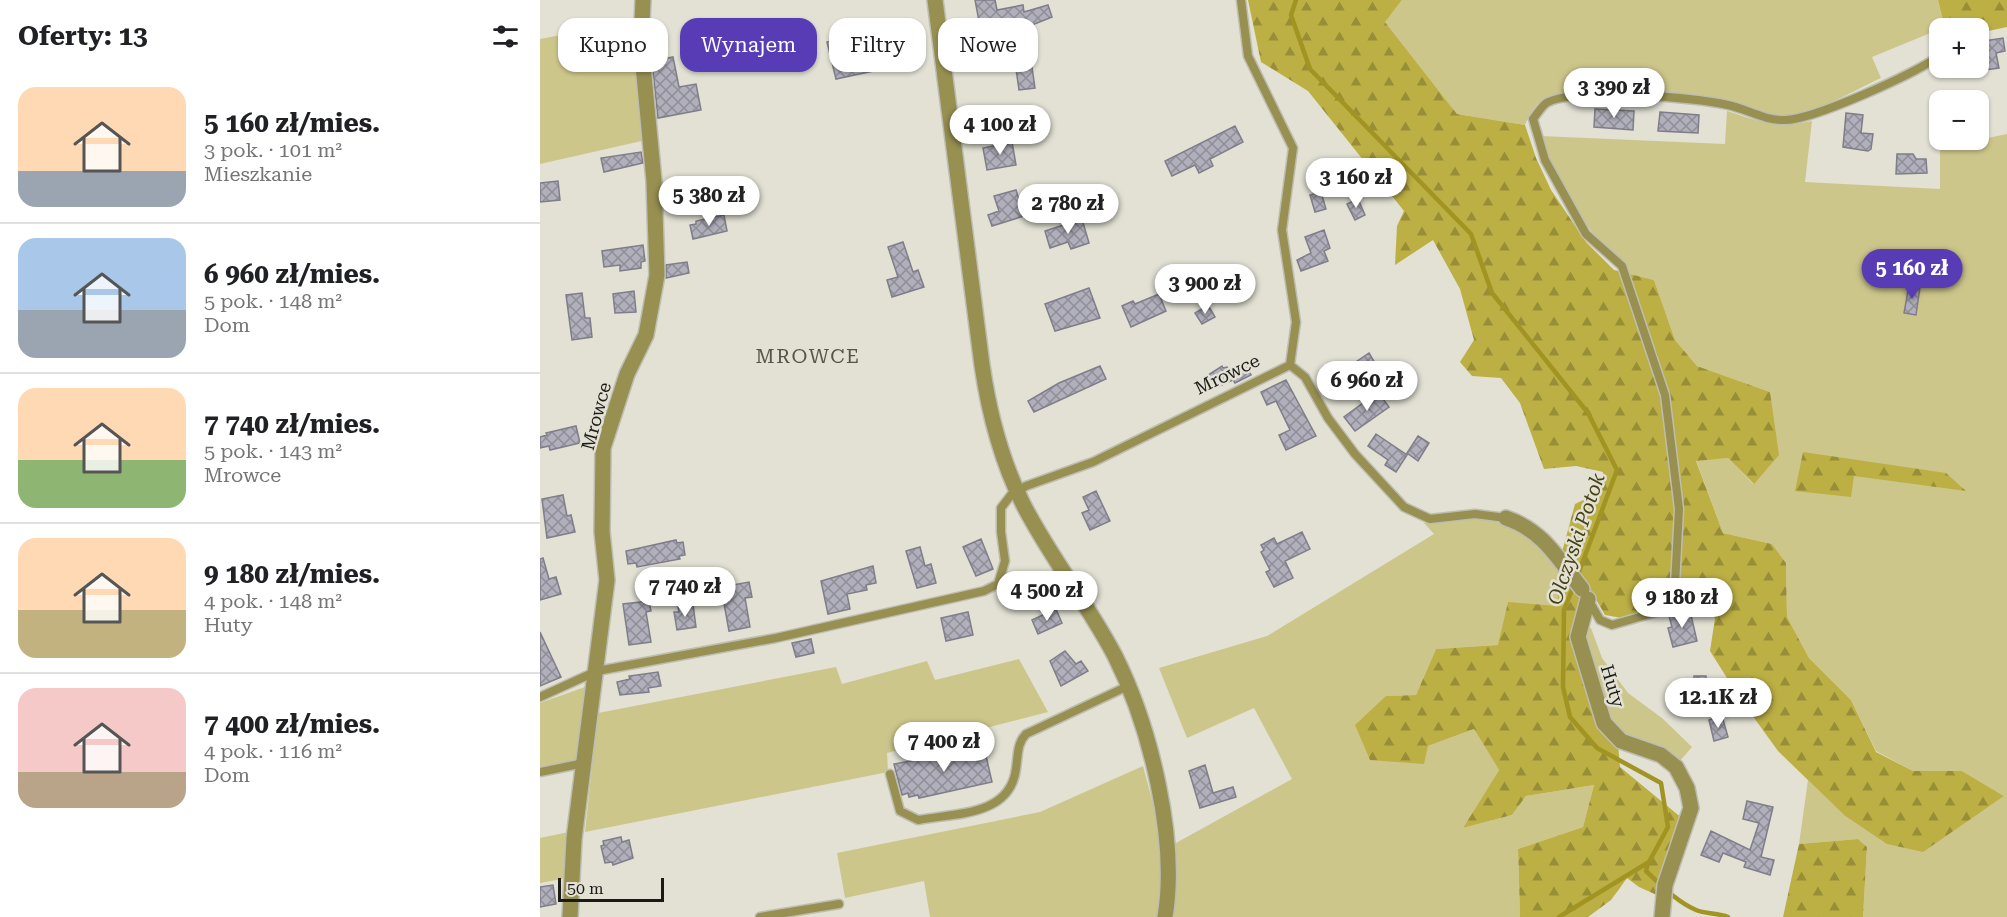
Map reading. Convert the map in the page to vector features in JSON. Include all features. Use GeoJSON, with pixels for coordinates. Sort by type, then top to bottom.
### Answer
{"type":"FeatureCollection","features":[{"type":"Feature","properties":{"kind":"street","name":"Mrowce"},"geometry":{"type":"LineString","coordinates":[[570,917],[574,839],[607,580],[602,532],[603,448],[627,374],[646,336],[657,275],[654,181],[641,44],[643,0]]}},
{"type":"Feature","properties":{"kind":"street"},"geometry":{"type":"LineString","coordinates":[[935,0],[984,381],[995,432],[1017,491],[1043,539],[1100,630],[1128,686],[1146,740],[1166,835],[1169,879],[1165,917]]}},
{"type":"Feature","properties":{"kind":"street"},"geometry":{"type":"LineString","coordinates":[[1506,518],[1522,524],[1542,537],[1585,594]]}},
{"type":"Feature","properties":{"kind":"street","name":"Huty"},"geometry":{"type":"LineString","coordinates":[[1585,594],[1578,637],[1605,723],[1621,741],[1669,761],[1676,767],[1687,788],[1691,808],[1665,885],[1662,917]]}},
{"type":"Feature","properties":{"kind":"lane"},"geometry":{"type":"LineString","coordinates":[[1241,0],[1248,56],[1293,148],[1282,230],[1296,322],[1290,365],[1305,377],[1328,418],[1355,454],[1404,507],[1430,519],[1475,514],[1506,518]]}},
{"type":"Feature","properties":{"kind":"lane"},"geometry":{"type":"LineString","coordinates":[[1585,594],[1600,620],[1612,625],[1656,612],[1670,600],[1675,585],[1679,508],[1665,395],[1622,266],[1586,234],[1545,160],[1533,119],[1546,103],[1577,95],[1653,97],[1728,105],[1770,119],[1786,120],[1862,95],[1929,62]]}},
{"type":"Feature","properties":{"kind":"lane","name":"Mrowce"},"geometry":{"type":"LineString","coordinates":[[1017,491],[1093,462],[1290,365]]}},
{"type":"Feature","properties":{"kind":"lane"},"geometry":{"type":"LineString","coordinates":[[540,697],[597,671],[776,638],[984,591],[998,584],[1005,561],[1001,532],[1002,508],[1006,499],[1017,491]]}},
{"type":"Feature","properties":{"kind":"lane"},"geometry":{"type":"LineString","coordinates":[[891,774],[900,812],[910,818],[918,820],[985,808],[996,803],[1012,789],[1019,745],[1026,734],[1128,686]]}},
{"type":"Feature","properties":{"kind":"lane"},"geometry":{"type":"LineString","coordinates":[[540,772],[585,763]]}},
{"type":"Feature","properties":{"kind":"lane"},"geometry":{"type":"LineString","coordinates":[[760,917],[839,903]]}},
{"type":"Feature","properties":{"kind":"shaded area"},"geometry":{"type":"Polygon","coordinates":[[[1402,0],[1938,0],[1943,18],[1929,18],[1929,34],[1872,57],[1881,78],[1831,103],[1803,113],[1779,116],[1739,105],[1698,100],[1638,94],[1579,92],[1557,94],[1543,99],[1532,111],[1525,125],[1457,114],[1385,22],[1402,0]]]}},
{"type":"Feature","properties":{"kind":"shaded area"},"geometry":{"type":"Polygon","coordinates":[[[558,36],[558,72],[641,72],[646,140],[540,164],[540,39],[558,36]]]}},
{"type":"Feature","properties":{"kind":"shaded area"},"geometry":{"type":"Polygon","coordinates":[[[1727,111],[1778,124],[1812,121],[1805,182],[1940,189],[1940,150],[1989,150],[1989,138],[2007,134],[2007,917],[1863,917],[1867,847],[1858,839],[1799,844],[1808,780],[1844,815],[1974,816],[2004,796],[1962,771],[1913,771],[1876,751],[1851,700],[1809,658],[1787,617],[1786,563],[1772,544],[1723,533],[1696,460],[1728,458],[1753,484],[1770,392],[1697,366],[1675,340],[1654,280],[1630,274],[1591,231],[1558,181],[1541,136],[1725,144],[1727,111]]]}},
{"type":"Feature","properties":{"kind":"shaded area"},"geometry":{"type":"Polygon","coordinates":[[[1480,518],[1521,528],[1545,548],[1563,572],[1556,606],[1498,645],[1436,649],[1416,695],[1386,696],[1423,764],[1428,746],[1474,729],[1499,770],[1463,828],[1512,815],[1526,796],[1594,785],[1583,827],[1518,849],[1520,917],[930,917],[924,881],[845,898],[837,853],[1040,812],[1143,766],[1165,849],[1292,779],[1254,708],[1187,738],[1159,668],[1267,636],[1434,534],[1424,523],[1480,518]]]}},
{"type":"Feature","properties":{"kind":"shaded area"},"geometry":{"type":"Polygon","coordinates":[[[1585,627],[1591,628],[1602,658],[1628,693],[1662,718],[1692,747],[1679,762],[1633,739],[1610,724],[1583,644],[1585,627]]]}},
{"type":"Feature","properties":{"kind":"shaded area"},"geometry":{"type":"Polygon","coordinates":[[[1019,659],[1048,712],[887,753],[888,772],[585,832],[593,758],[540,770],[540,703],[585,687],[584,713],[598,713],[836,667],[842,684],[927,661],[935,680],[1019,659]]]}},
{"type":"Feature","properties":{"kind":"shaded area"},"geometry":{"type":"Polygon","coordinates":[[[569,832],[567,878],[540,883],[540,838],[569,832]]]}},
{"type":"Feature","properties":{"kind":"green space"},"geometry":{"type":"Polygon","coordinates":[[[1248,0],[1402,0],[1385,22],[1457,114],[1525,125],[1536,158],[1551,190],[1586,242],[1614,270],[1654,280],[1675,340],[1697,366],[1770,392],[1779,455],[1754,484],[1728,458],[1696,461],[1723,533],[1772,544],[1786,563],[1787,617],[1809,658],[1851,700],[1876,752],[1913,771],[1962,771],[2004,796],[1923,852],[1887,844],[1844,815],[1778,751],[1739,697],[1710,651],[1715,618],[1684,581],[1648,586],[1642,611],[1622,618],[1605,615],[1582,575],[1562,552],[1575,504],[1602,491],[1603,472],[1576,466],[1544,469],[1520,403],[1501,378],[1472,376],[1460,362],[1474,340],[1460,289],[1433,240],[1395,265],[1397,226],[1404,211],[1308,91],[1261,62],[1248,0]]]}},
{"type":"Feature","properties":{"kind":"green space"},"geometry":{"type":"Polygon","coordinates":[[[1938,0],[2007,0],[2007,27],[1989,31],[1989,18],[1942,18],[1938,0]]]}},
{"type":"Feature","properties":{"kind":"green space"},"geometry":{"type":"Polygon","coordinates":[[[1803,452],[1946,473],[1966,491],[1854,476],[1851,497],[1795,491],[1803,452]]]}},
{"type":"Feature","properties":{"kind":"green space"},"geometry":{"type":"Polygon","coordinates":[[[1563,572],[1583,598],[1575,640],[1618,743],[1620,767],[1683,819],[1659,896],[1639,887],[1627,878],[1611,900],[1588,917],[1520,917],[1518,849],[1583,827],[1594,785],[1526,796],[1512,815],[1463,828],[1499,770],[1474,729],[1428,746],[1424,764],[1370,760],[1355,725],[1386,696],[1416,695],[1436,649],[1498,645],[1508,602],[1556,606],[1563,572]]]}},
{"type":"Feature","properties":{"kind":"green space"},"geometry":{"type":"Polygon","coordinates":[[[1858,839],[1867,847],[1863,917],[1783,917],[1799,844],[1858,839]]]}},
{"type":"Feature","properties":{"kind":"building"},"geometry":{"type":"Polygon","coordinates":[[[975,0],[995,0],[997,10],[1023,5],[1024,12],[1048,5],[1052,17],[1038,23],[1038,18],[978,18],[975,0]]]}},
{"type":"Feature","properties":{"kind":"building"},"geometry":{"type":"Polygon","coordinates":[[[2003,38],[2005,51],[1996,53],[1999,68],[1989,69],[1989,40],[2003,38]]]}},
{"type":"Feature","properties":{"kind":"building"},"geometry":{"type":"Polygon","coordinates":[[[673,57],[679,87],[696,84],[701,110],[658,118],[653,72],[668,72],[668,58],[673,57]]]}},
{"type":"Feature","properties":{"kind":"building"},"geometry":{"type":"Polygon","coordinates":[[[834,72],[869,72],[836,79],[834,72]]]}},
{"type":"Feature","properties":{"kind":"building"},"geometry":{"type":"Polygon","coordinates":[[[1016,72],[1033,72],[1035,88],[1019,90],[1016,72]]]}},
{"type":"Feature","properties":{"kind":"building"},"geometry":{"type":"Polygon","coordinates":[[[1595,109],[1634,111],[1633,130],[1594,127],[1595,109]]]}},
{"type":"Feature","properties":{"kind":"building"},"geometry":{"type":"Polygon","coordinates":[[[1660,112],[1699,115],[1698,133],[1658,131],[1660,112]]]}},
{"type":"Feature","properties":{"kind":"building"},"geometry":{"type":"Polygon","coordinates":[[[1846,113],[1863,115],[1861,133],[1873,134],[1871,149],[1868,151],[1843,147],[1846,113]]]}},
{"type":"Feature","properties":{"kind":"building"},"geometry":{"type":"Polygon","coordinates":[[[1235,126],[1243,142],[1210,159],[1213,166],[1199,173],[1195,165],[1172,176],[1165,161],[1235,126]]]}},
{"type":"Feature","properties":{"kind":"building"},"geometry":{"type":"Polygon","coordinates":[[[1012,142],[1016,165],[987,170],[983,148],[1012,142]]]}},
{"type":"Feature","properties":{"kind":"building"},"geometry":{"type":"Polygon","coordinates":[[[641,152],[643,163],[604,172],[601,158],[641,152]]]}},
{"type":"Feature","properties":{"kind":"building"},"geometry":{"type":"Polygon","coordinates":[[[1897,154],[1913,154],[1916,159],[1926,159],[1927,173],[1896,174],[1897,154]]]}},
{"type":"Feature","properties":{"kind":"building"},"geometry":{"type":"Polygon","coordinates":[[[558,181],[560,200],[540,202],[540,183],[558,181]]]}},
{"type":"Feature","properties":{"kind":"building"},"geometry":{"type":"Polygon","coordinates":[[[1016,190],[1024,216],[992,226],[988,215],[999,211],[994,196],[1016,190]]]}},
{"type":"Feature","properties":{"kind":"building"},"geometry":{"type":"Polygon","coordinates":[[[1321,192],[1326,209],[1315,212],[1310,195],[1321,192]]]}},
{"type":"Feature","properties":{"kind":"building"},"geometry":{"type":"Polygon","coordinates":[[[1358,199],[1365,215],[1355,220],[1347,204],[1358,199]]]}},
{"type":"Feature","properties":{"kind":"building"},"geometry":{"type":"Polygon","coordinates":[[[724,215],[727,231],[693,239],[690,225],[696,224],[696,221],[724,215]]]}},
{"type":"Feature","properties":{"kind":"building"},"geometry":{"type":"Polygon","coordinates":[[[1082,219],[1089,243],[1071,249],[1068,242],[1050,248],[1045,231],[1082,219]]]}},
{"type":"Feature","properties":{"kind":"building"},"geometry":{"type":"Polygon","coordinates":[[[1324,230],[1330,248],[1324,251],[1328,261],[1301,271],[1297,260],[1311,253],[1305,237],[1324,230]]]}},
{"type":"Feature","properties":{"kind":"building"},"geometry":{"type":"Polygon","coordinates":[[[903,242],[913,272],[918,270],[924,287],[892,297],[887,280],[898,277],[888,247],[903,242]]]}},
{"type":"Feature","properties":{"kind":"building"},"geometry":{"type":"Polygon","coordinates":[[[643,245],[645,261],[641,262],[641,268],[620,271],[620,265],[604,267],[602,251],[643,245]]]}},
{"type":"Feature","properties":{"kind":"building"},"geometry":{"type":"Polygon","coordinates":[[[687,262],[689,273],[666,278],[666,265],[687,262]]]}},
{"type":"Feature","properties":{"kind":"building"},"geometry":{"type":"Polygon","coordinates":[[[1909,285],[1920,287],[1916,315],[1904,313],[1909,285]]]}},
{"type":"Feature","properties":{"kind":"building"},"geometry":{"type":"Polygon","coordinates":[[[1089,288],[1100,318],[1055,331],[1045,304],[1089,288]]]}},
{"type":"Feature","properties":{"kind":"building"},"geometry":{"type":"Polygon","coordinates":[[[634,291],[636,312],[615,313],[613,294],[634,291]]]}},
{"type":"Feature","properties":{"kind":"building"},"geometry":{"type":"Polygon","coordinates":[[[582,293],[585,318],[590,318],[592,337],[572,340],[566,295],[582,293]]]}},
{"type":"Feature","properties":{"kind":"building"},"geometry":{"type":"Polygon","coordinates":[[[1159,294],[1166,311],[1131,327],[1122,306],[1133,301],[1135,304],[1159,294]]]}},
{"type":"Feature","properties":{"kind":"building"},"geometry":{"type":"Polygon","coordinates":[[[1208,305],[1215,317],[1202,324],[1195,313],[1208,305]]]}},
{"type":"Feature","properties":{"kind":"building"},"geometry":{"type":"Polygon","coordinates":[[[1369,353],[1379,370],[1334,398],[1325,383],[1369,353]]]}},
{"type":"Feature","properties":{"kind":"building"},"geometry":{"type":"Polygon","coordinates":[[[1245,363],[1251,375],[1235,383],[1232,378],[1233,380],[1211,390],[1205,377],[1222,366],[1229,370],[1245,363]]]}},
{"type":"Feature","properties":{"kind":"building"},"geometry":{"type":"Polygon","coordinates":[[[1100,366],[1106,379],[1034,412],[1028,401],[1059,383],[1100,366]]]}},
{"type":"Feature","properties":{"kind":"building"},"geometry":{"type":"Polygon","coordinates":[[[1286,380],[1316,436],[1286,450],[1279,435],[1290,430],[1276,401],[1267,405],[1261,392],[1286,380]]]}},
{"type":"Feature","properties":{"kind":"building"},"geometry":{"type":"Polygon","coordinates":[[[1378,392],[1389,407],[1355,431],[1344,417],[1378,392]]]}},
{"type":"Feature","properties":{"kind":"building"},"geometry":{"type":"Polygon","coordinates":[[[576,426],[580,443],[550,450],[549,446],[540,448],[540,437],[547,435],[546,433],[576,426]]]}},
{"type":"Feature","properties":{"kind":"building"},"geometry":{"type":"Polygon","coordinates":[[[1376,434],[1407,455],[1396,472],[1385,465],[1388,460],[1368,446],[1376,434]]]}},
{"type":"Feature","properties":{"kind":"building"},"geometry":{"type":"Polygon","coordinates":[[[1418,436],[1429,443],[1418,461],[1407,453],[1418,436]]]}},
{"type":"Feature","properties":{"kind":"building"},"geometry":{"type":"Polygon","coordinates":[[[1096,491],[1110,521],[1090,530],[1082,513],[1089,510],[1083,497],[1096,491]]]}},
{"type":"Feature","properties":{"kind":"building"},"geometry":{"type":"Polygon","coordinates":[[[563,495],[567,516],[571,515],[575,532],[547,538],[542,499],[563,495]]]}},
{"type":"Feature","properties":{"kind":"building"},"geometry":{"type":"Polygon","coordinates":[[[1302,532],[1310,549],[1285,561],[1293,578],[1274,587],[1266,572],[1270,570],[1261,552],[1264,550],[1261,545],[1274,538],[1277,544],[1302,532]]]}},
{"type":"Feature","properties":{"kind":"building"},"geometry":{"type":"Polygon","coordinates":[[[981,539],[993,569],[976,576],[963,547],[981,539]]]}},
{"type":"Feature","properties":{"kind":"building"},"geometry":{"type":"Polygon","coordinates":[[[676,540],[677,543],[683,542],[685,555],[679,556],[680,559],[637,567],[636,563],[628,564],[626,551],[676,540]]]}},
{"type":"Feature","properties":{"kind":"building"},"geometry":{"type":"Polygon","coordinates":[[[920,547],[925,566],[931,564],[936,583],[917,588],[906,551],[920,547]]]}},
{"type":"Feature","properties":{"kind":"building"},"geometry":{"type":"Polygon","coordinates":[[[543,558],[549,579],[556,577],[561,594],[540,600],[540,559],[543,558]]]}},
{"type":"Feature","properties":{"kind":"building"},"geometry":{"type":"Polygon","coordinates":[[[873,566],[876,583],[866,585],[867,590],[847,594],[850,609],[828,614],[821,581],[873,566]]]}},
{"type":"Feature","properties":{"kind":"building"},"geometry":{"type":"Polygon","coordinates":[[[749,582],[752,597],[745,598],[750,627],[729,631],[721,587],[749,582]]]}},
{"type":"Feature","properties":{"kind":"building"},"geometry":{"type":"Polygon","coordinates":[[[649,601],[651,611],[646,612],[651,642],[629,645],[623,604],[649,601]]]}},
{"type":"Feature","properties":{"kind":"building"},"geometry":{"type":"Polygon","coordinates":[[[693,604],[696,627],[677,630],[674,612],[679,612],[678,607],[693,604]]]}},
{"type":"Feature","properties":{"kind":"building"},"geometry":{"type":"Polygon","coordinates":[[[1056,609],[1062,623],[1038,634],[1032,620],[1056,609]]]}},
{"type":"Feature","properties":{"kind":"building"},"geometry":{"type":"Polygon","coordinates":[[[1690,611],[1697,641],[1673,647],[1668,628],[1672,627],[1669,616],[1690,611]]]}},
{"type":"Feature","properties":{"kind":"building"},"geometry":{"type":"Polygon","coordinates":[[[968,612],[973,635],[946,641],[941,618],[968,612]]]}},
{"type":"Feature","properties":{"kind":"building"},"geometry":{"type":"Polygon","coordinates":[[[540,632],[561,677],[540,686],[540,632]]]}},
{"type":"Feature","properties":{"kind":"building"},"geometry":{"type":"Polygon","coordinates":[[[811,639],[814,653],[796,657],[792,643],[811,639]]]}},
{"type":"Feature","properties":{"kind":"building"},"geometry":{"type":"Polygon","coordinates":[[[1065,651],[1076,664],[1081,661],[1088,671],[1061,686],[1050,661],[1065,651]]]}},
{"type":"Feature","properties":{"kind":"building"},"geometry":{"type":"Polygon","coordinates":[[[658,672],[661,686],[648,688],[649,692],[620,695],[617,682],[630,679],[629,676],[658,672]]]}},
{"type":"Feature","properties":{"kind":"building"},"geometry":{"type":"Polygon","coordinates":[[[1694,676],[1706,676],[1706,699],[1695,699],[1694,676]]]}},
{"type":"Feature","properties":{"kind":"building"},"geometry":{"type":"Polygon","coordinates":[[[1722,716],[1728,737],[1714,741],[1709,720],[1722,716]]]}},
{"type":"Feature","properties":{"kind":"building"},"geometry":{"type":"Polygon","coordinates":[[[984,747],[992,782],[919,798],[918,795],[909,797],[908,793],[902,795],[894,764],[984,747]]]}},
{"type":"Feature","properties":{"kind":"building"},"geometry":{"type":"Polygon","coordinates":[[[1205,765],[1213,793],[1233,787],[1236,797],[1200,808],[1189,771],[1205,765]]]}},
{"type":"Feature","properties":{"kind":"building"},"geometry":{"type":"Polygon","coordinates":[[[1747,801],[1773,807],[1761,857],[1774,860],[1770,875],[1744,867],[1746,862],[1723,853],[1719,862],[1701,855],[1711,831],[1750,850],[1759,823],[1743,819],[1747,801]]]}},
{"type":"Feature","properties":{"kind":"building"},"geometry":{"type":"Polygon","coordinates":[[[621,837],[622,842],[629,840],[633,858],[613,865],[612,862],[605,863],[601,846],[604,845],[603,841],[621,837]]]}},
{"type":"Feature","properties":{"kind":"building"},"geometry":{"type":"Polygon","coordinates":[[[553,885],[556,904],[540,907],[540,887],[553,885]]]}},
{"type":"Feature","properties":{"kind":"waterway","name":"Olczyski Potok"},"geometry":{"type":"LineString","coordinates":[[1296,0],[1291,15],[1310,69],[1471,234],[1492,293],[1588,413],[1617,470],[1577,577]]}},
{"type":"Feature","properties":{"kind":"waterway","name":"Olczyski Potok"},"geometry":{"type":"LineString","coordinates":[[1559,917],[1649,862],[1668,827],[1661,783],[1597,748],[1570,717],[1563,687],[1564,610],[1574,585]]}},
{"type":"Feature","properties":{"kind":"waterway"},"geometry":{"type":"LineString","coordinates":[[1648,863],[1646,871],[1689,907],[1728,917]]}},
{"type":"Feature","properties":{"kind":"district","name":"MROWCE"},"geometry":{"type":"Point","coordinates":[808,356]}}]}
